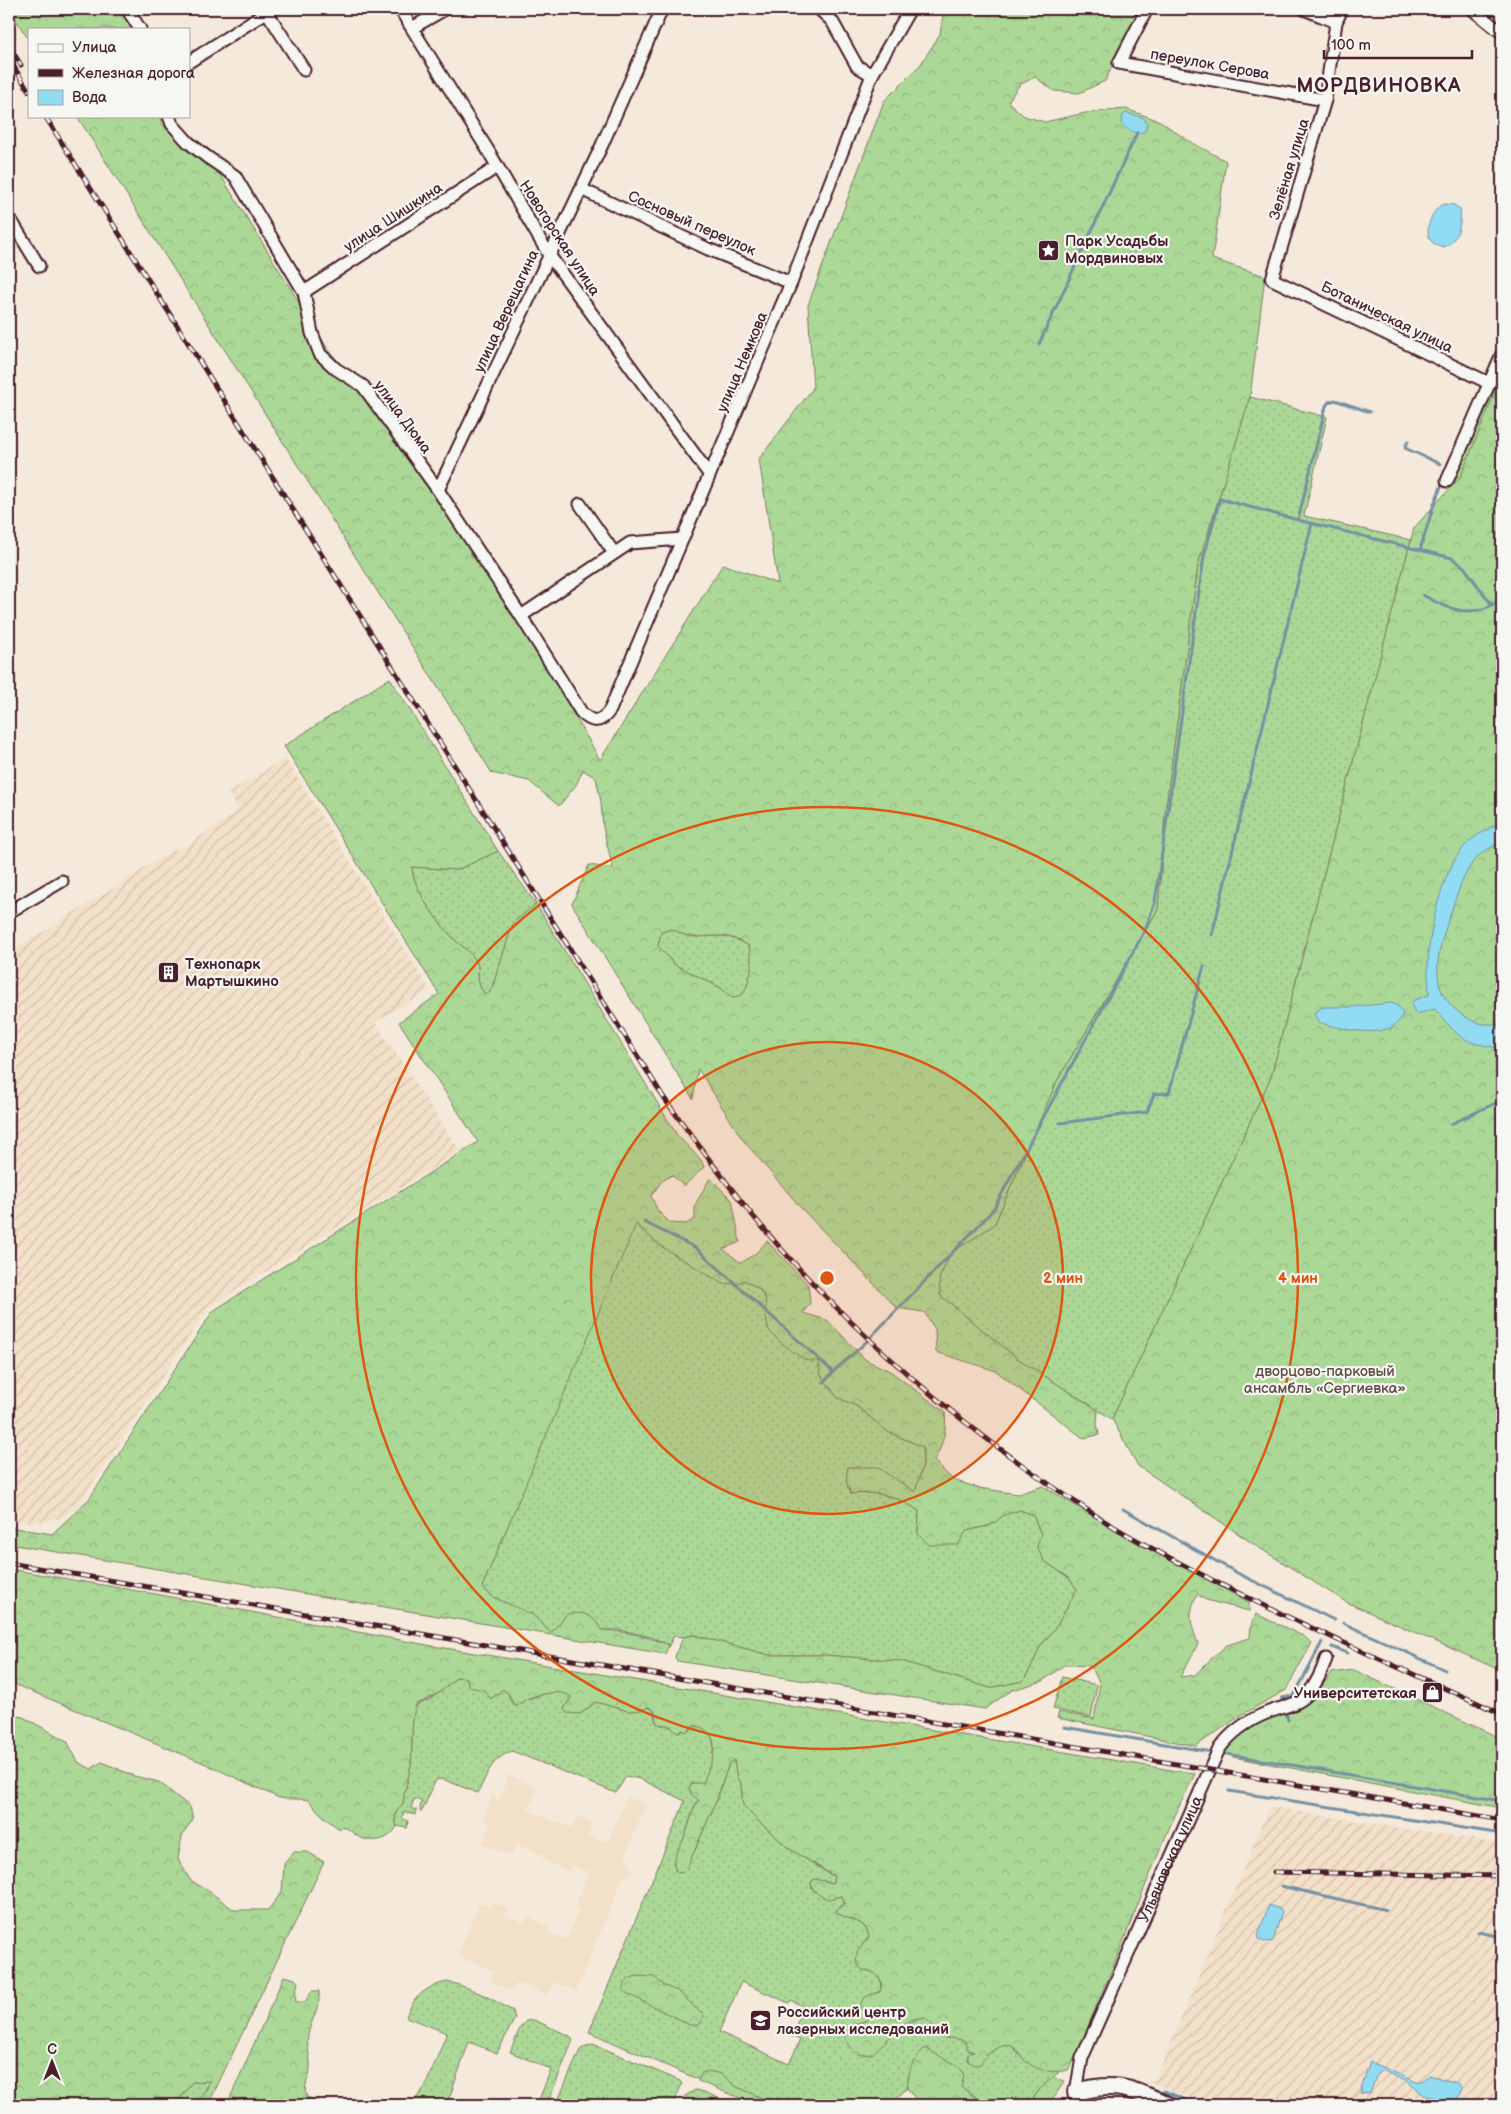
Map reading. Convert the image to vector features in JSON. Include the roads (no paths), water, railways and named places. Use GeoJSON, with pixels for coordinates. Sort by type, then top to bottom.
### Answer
{"type":"FeatureCollection","features":[{"type":"Feature","properties":{"kind":"street"},"geometry":{"type":"LineString","coordinates":[[128,9],[139,28]]}},
{"type":"Feature","properties":{"kind":"street","name":"Новогорская улица"},"geometry":{"type":"LineString","coordinates":[[400,9],[549,255],[709,474]]}},
{"type":"Feature","properties":{"kind":"street"},"geometry":{"type":"LineString","coordinates":[[412,28],[445,9]]}},
{"type":"Feature","properties":{"kind":"street","name":"улица Верещагина"},"geometry":{"type":"LineString","coordinates":[[438,490],[581,189],[662,9]]}},
{"type":"Feature","properties":{"kind":"street"},"geometry":{"type":"LineString","coordinates":[[818,9],[832,21],[857,66],[872,75]]}},
{"type":"Feature","properties":{"kind":"street","name":"улица Немкова"},"geometry":{"type":"LineString","coordinates":[[596,722],[604,718],[610,710],[791,283],[872,75],[910,9]]}},
{"type":"Feature","properties":{"kind":"street","name":"переулок Серова"},"geometry":{"type":"LineString","coordinates":[[1146,9],[1119,63],[1325,100]]}},
{"type":"Feature","properties":{"kind":"street"},"geometry":{"type":"LineString","coordinates":[[1304,9],[1336,22]]}},
{"type":"Feature","properties":{"kind":"street","name":"Зелёная улица"},"geometry":{"type":"LineString","coordinates":[[1272,279],[1325,100],[1336,22],[1342,9]]}},
{"type":"Feature","properties":{"kind":"street"},"geometry":{"type":"LineString","coordinates":[[1472,9],[1502,33]]}},
{"type":"Feature","properties":{"kind":"street"},"geometry":{"type":"LineString","coordinates":[[190,61],[269,10],[304,70]]}},
{"type":"Feature","properties":{"kind":"street","name":"улица Дюма"},"geometry":{"type":"LineString","coordinates":[[170,118],[172,124],[188,142],[235,176],[304,292],[312,333],[320,354],[336,369],[363,386],[438,490],[521,616],[581,712],[588,720],[596,722]]}},
{"type":"Feature","properties":{"kind":"street","name":"улица Шишкина"},"geometry":{"type":"LineString","coordinates":[[304,292],[498,168]]}},
{"type":"Feature","properties":{"kind":"street","name":"Сосновый переулок"},"geometry":{"type":"LineString","coordinates":[[581,189],[708,249],[791,283]]}},
{"type":"Feature","properties":{"kind":"street"},"geometry":{"type":"LineString","coordinates":[[9,217],[39,266]]}},
{"type":"Feature","properties":{"kind":"street","name":"Ботаническая улица"},"geometry":{"type":"LineString","coordinates":[[1272,279],[1489,383]]}},
{"type":"Feature","properties":{"kind":"street"},"geometry":{"type":"LineString","coordinates":[[1447,481],[1502,354]]}},
{"type":"Feature","properties":{"kind":"street"},"geometry":{"type":"LineString","coordinates":[[580,504],[614,553]]}},
{"type":"Feature","properties":{"kind":"street"},"geometry":{"type":"LineString","coordinates":[[521,616],[630,543],[682,539]]}},
{"type":"Feature","properties":{"kind":"street"},"geometry":{"type":"LineString","coordinates":[[9,912],[62,882]]}},
{"type":"Feature","properties":{"kind":"street","name":"Ульяновская улица"},"geometry":{"type":"LineString","coordinates":[[1078,2099],[1082,2058],[1219,1749],[1229,1734],[1249,1721],[1287,1707],[1307,1695],[1321,1674],[1326,1660]]}},
{"type":"Feature","properties":{"kind":"street"},"geometry":{"type":"LineString","coordinates":[[1078,2099],[1093,2088],[1115,2086],[1131,2090],[1168,2105]]}},
{"type":"Feature","properties":{"kind":"water"},"geometry":{"type":"Polygon","coordinates":[[[1126,113],[1144,118],[1147,124],[1144,132],[1134,132],[1121,123],[1123,115],[1126,113]]]}},
{"type":"Feature","properties":{"kind":"water"},"geometry":{"type":"Polygon","coordinates":[[[1443,204],[1454,205],[1460,209],[1460,226],[1456,236],[1444,247],[1431,241],[1428,235],[1430,219],[1439,206],[1443,204]]]}},
{"type":"Feature","properties":{"kind":"water"},"geometry":{"type":"Polygon","coordinates":[[[1502,821],[1502,840],[1477,857],[1461,883],[1443,938],[1438,964],[1438,977],[1447,1001],[1457,1011],[1468,1019],[1483,1024],[1502,1024],[1502,1048],[1478,1044],[1463,1038],[1450,1027],[1435,1009],[1416,1014],[1411,1004],[1414,1000],[1429,995],[1428,964],[1431,932],[1438,901],[1449,871],[1456,858],[1468,843],[1477,835],[1502,821]]]}},
{"type":"Feature","properties":{"kind":"water"},"geometry":{"type":"Polygon","coordinates":[[[1392,1003],[1398,1006],[1403,1013],[1398,1022],[1389,1028],[1378,1031],[1352,1030],[1328,1025],[1318,1022],[1314,1013],[1322,1007],[1352,1007],[1392,1003]]]}},
{"type":"Feature","properties":{"kind":"water"},"geometry":{"type":"Polygon","coordinates":[[[1269,1905],[1282,1911],[1273,1941],[1264,1942],[1259,1939],[1258,1935],[1269,1905]]]}},
{"type":"Feature","properties":{"kind":"water"},"geometry":{"type":"Polygon","coordinates":[[[1370,2062],[1417,2082],[1424,2080],[1429,2075],[1457,2083],[1462,2088],[1458,2099],[1453,2103],[1424,2095],[1408,2082],[1381,2070],[1370,2093],[1360,2092],[1370,2062]]]}},
{"type":"Feature","properties":{"kind":"waterway"},"geometry":{"type":"LineString","coordinates":[[1039,344],[1137,133]]}},
{"type":"Feature","properties":{"kind":"waterway"},"geometry":{"type":"LineString","coordinates":[[1370,412],[1335,400],[1329,402],[1326,406],[1298,520],[1452,558],[1464,567],[1492,605],[1502,599]]}},
{"type":"Feature","properties":{"kind":"waterway"},"geometry":{"type":"LineString","coordinates":[[1408,441],[1405,448],[1440,464]]}},
{"type":"Feature","properties":{"kind":"waterway"},"geometry":{"type":"LineString","coordinates":[[1420,550],[1443,482]]}},
{"type":"Feature","properties":{"kind":"waterway"},"geometry":{"type":"LineString","coordinates":[[644,1222],[696,1248],[833,1372],[865,1343],[993,1210],[1145,930],[1155,902],[1204,556],[1220,499],[1298,520]]}},
{"type":"Feature","properties":{"kind":"waterway"},"geometry":{"type":"LineString","coordinates":[[1212,935],[1312,523]]}},
{"type":"Feature","properties":{"kind":"waterway"},"geometry":{"type":"LineString","coordinates":[[1423,595],[1457,610],[1474,611],[1492,605]]}},
{"type":"Feature","properties":{"kind":"waterway"},"geometry":{"type":"LineString","coordinates":[[1060,1123],[1147,1112],[1154,1094],[1169,1093],[1204,966]]}},
{"type":"Feature","properties":{"kind":"waterway"},"geometry":{"type":"LineString","coordinates":[[1451,1124],[1502,1100]]}},
{"type":"Feature","properties":{"kind":"waterway"},"geometry":{"type":"LineString","coordinates":[[824,1382],[833,1372]]}},
{"type":"Feature","properties":{"kind":"waterway"},"geometry":{"type":"LineString","coordinates":[[1123,1509],[1241,1575],[1334,1620]]}},
{"type":"Feature","properties":{"kind":"waterway"},"geometry":{"type":"LineString","coordinates":[[1343,1623],[1445,1670]]}},
{"type":"Feature","properties":{"kind":"waterway"},"geometry":{"type":"LineString","coordinates":[[1283,1703],[1282,1698],[1294,1696],[1322,1642]]}},
{"type":"Feature","properties":{"kind":"waterway"},"geometry":{"type":"LineString","coordinates":[[1332,1647],[1347,1653]]}},
{"type":"Feature","properties":{"kind":"waterway"},"geometry":{"type":"LineString","coordinates":[[1286,1713],[1288,1720]]}},
{"type":"Feature","properties":{"kind":"waterway"},"geometry":{"type":"LineString","coordinates":[[1064,1727],[1212,1752]]}},
{"type":"Feature","properties":{"kind":"waterway"},"geometry":{"type":"LineString","coordinates":[[1221,1753],[1502,1801]]}},
{"type":"Feature","properties":{"kind":"waterway"},"geometry":{"type":"LineString","coordinates":[[1229,1791],[1502,1834]]}},
{"type":"Feature","properties":{"kind":"waterway"},"geometry":{"type":"LineString","coordinates":[[1281,1886],[1386,1910]]}},
{"type":"Feature","properties":{"kind":"waterway"},"geometry":{"type":"LineString","coordinates":[[1478,1932],[1502,1937]]}},
{"type":"Feature","properties":{"kind":"waterway"},"geometry":{"type":"LineString","coordinates":[[1164,2091],[1198,2105]]}},
{"type":"Feature","properties":{"kind":"railway"},"geometry":{"type":"LineString","coordinates":[[9,46],[21,65]]}},
{"type":"Feature","properties":{"kind":"railway"},"geometry":{"type":"LineString","coordinates":[[9,59],[28,89]]}},
{"type":"Feature","properties":{"kind":"railway"},"geometry":{"type":"LineString","coordinates":[[46,118],[664,1098],[730,1187],[790,1259],[829,1300],[911,1377],[999,1448],[1092,1513],[1123,1532],[1222,1585],[1502,1714]]}},
{"type":"Feature","properties":{"kind":"railway"},"geometry":{"type":"LineString","coordinates":[[9,1563],[1502,1820]]}},
{"type":"Feature","properties":{"kind":"railway"},"geometry":{"type":"LineString","coordinates":[[1274,1872],[1502,1876]]}},
{"type":"Feature","properties":{"kind":"place","name":"Парк Усадьбы Мордвиновых"},"geometry":{"type":"Point","coordinates":[1049,250]}},
{"type":"Feature","properties":{"kind":"place","name":"Технопарк Мартышкино"},"geometry":{"type":"Point","coordinates":[169,973]}},
{"type":"Feature","properties":{"kind":"place","name":"Университетская"},"geometry":{"type":"Point","coordinates":[1433,1693]}},
{"type":"Feature","properties":{"kind":"place","name":"Российский центр лазерных исследований"},"geometry":{"type":"Point","coordinates":[761,2021]}},
{"type":"Feature","properties":{"kind":"district","name":"МОРДВИНОВКА"},"geometry":{"type":"Point","coordinates":[1379,85]}},
{"type":"Feature","properties":{"kind":"park label","name":"дворцово-парковый ансамбль «Сергиевка»"},"geometry":{"type":"Point","coordinates":[1325,1380]}}]}
